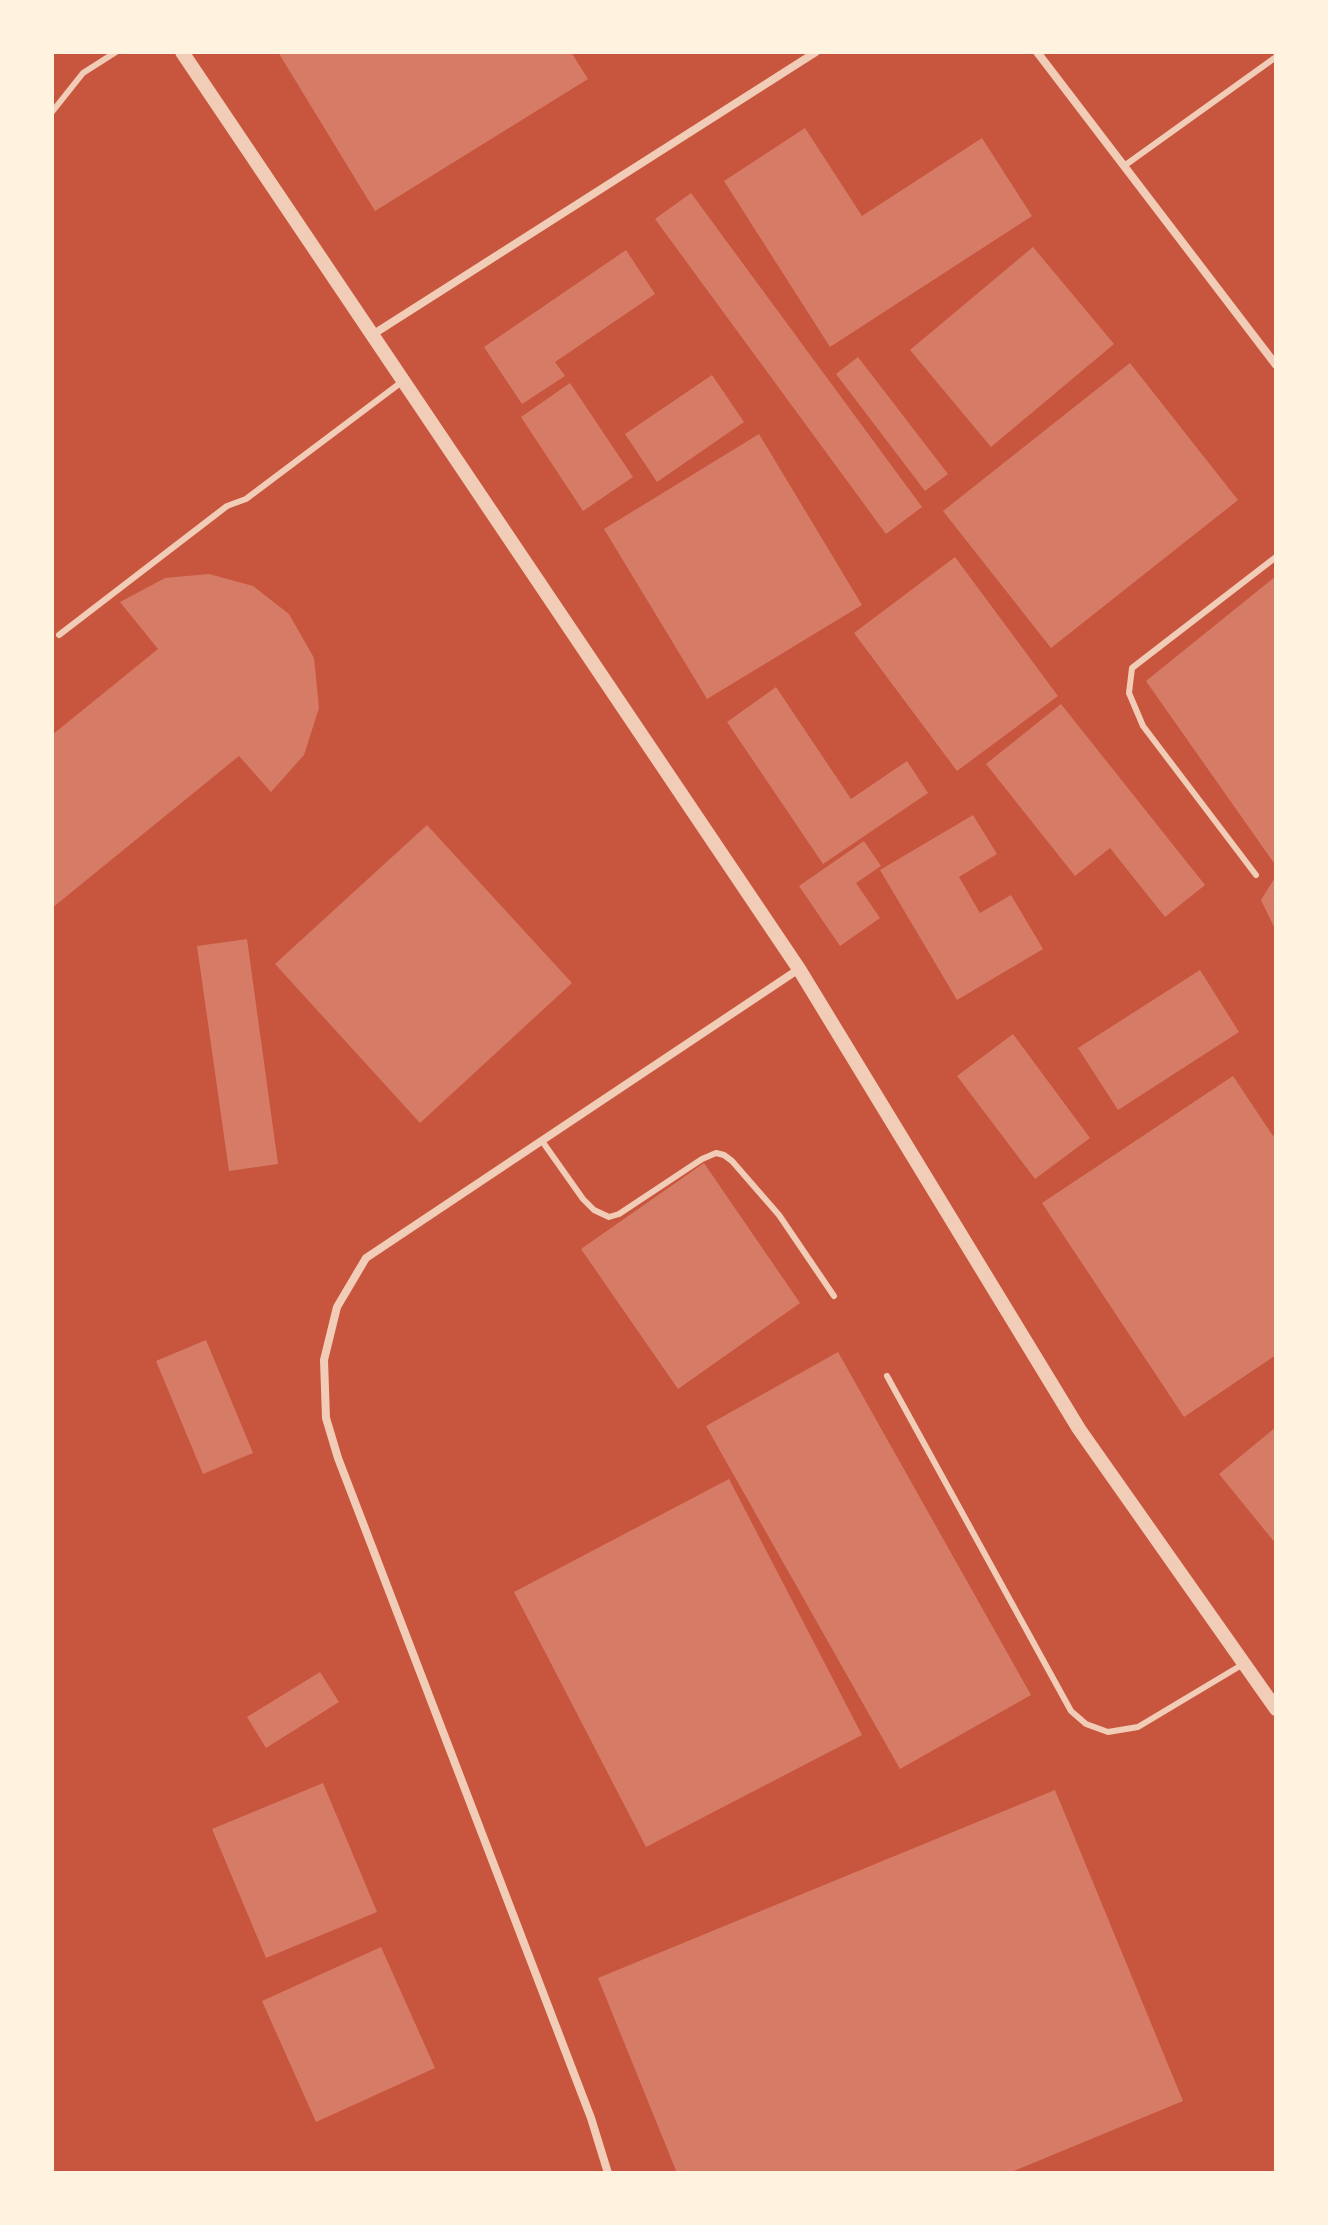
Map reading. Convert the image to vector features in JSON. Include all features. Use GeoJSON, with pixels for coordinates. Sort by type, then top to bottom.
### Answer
{"type":"FeatureCollection","features":[{"type":"Feature","properties":{"kind":"street"},"geometry":{"type":"LineString","coordinates":[[182,52],[799,969],[1079,1429],[1276,1709]]}},
{"type":"Feature","properties":{"kind":"street"},"geometry":{"type":"LineString","coordinates":[[372,335],[816,52]]}},
{"type":"Feature","properties":{"kind":"street"},"geometry":{"type":"LineString","coordinates":[[1037,52],[1276,365]]}},
{"type":"Feature","properties":{"kind":"street"},"geometry":{"type":"LineString","coordinates":[[608,2173],[591,2118],[338,1458],[326,1418],[324,1360],[337,1307],[366,1258],[799,969]]}},
{"type":"Feature","properties":{"kind":"lane"},"geometry":{"type":"LineString","coordinates":[[52,112],[83,73],[116,52]]}},
{"type":"Feature","properties":{"kind":"lane"},"geometry":{"type":"LineString","coordinates":[[1124,166],[1276,57]]}},
{"type":"Feature","properties":{"kind":"lane"},"geometry":{"type":"LineString","coordinates":[[59,635],[227,506],[246,499],[403,381]]}},
{"type":"Feature","properties":{"kind":"lane"},"geometry":{"type":"LineString","coordinates":[[1256,875],[1143,726],[1129,693],[1132,668],[1276,557]]}},
{"type":"Feature","properties":{"kind":"lane"},"geometry":{"type":"LineString","coordinates":[[542,1141],[583,1199],[594,1210],[609,1217],[619,1214],[702,1159],[716,1153],[724,1155],[779,1215],[834,1296]]}},
{"type":"Feature","properties":{"kind":"lane"},"geometry":{"type":"LineString","coordinates":[[887,1376],[1071,1711],[1086,1724],[1108,1732],[1138,1727],[1245,1663]]}},
{"type":"Feature","properties":{"kind":"building"},"geometry":{"type":"Polygon","coordinates":[[[278,52],[571,52],[588,79],[375,211],[278,52]]]}},
{"type":"Feature","properties":{"kind":"building"},"geometry":{"type":"Polygon","coordinates":[[[805,128],[862,216],[982,138],[1032,216],[830,347],[724,181],[805,128]]]}},
{"type":"Feature","properties":{"kind":"building"},"geometry":{"type":"Polygon","coordinates":[[[691,193],[922,507],[886,534],[655,219],[691,193]]]}},
{"type":"Feature","properties":{"kind":"building"},"geometry":{"type":"Polygon","coordinates":[[[1033,247],[1114,344],[991,447],[910,350],[1033,247]]]}},
{"type":"Feature","properties":{"kind":"building"},"geometry":{"type":"Polygon","coordinates":[[[626,250],[655,294],[555,362],[565,376],[522,404],[484,347],[626,250]]]}},
{"type":"Feature","properties":{"kind":"building"},"geometry":{"type":"Polygon","coordinates":[[[858,357],[948,474],[925,491],[836,374],[858,357]]]}},
{"type":"Feature","properties":{"kind":"building"},"geometry":{"type":"Polygon","coordinates":[[[1130,363],[1238,500],[1051,648],[943,511],[1130,363]]]}},
{"type":"Feature","properties":{"kind":"building"},"geometry":{"type":"Polygon","coordinates":[[[712,375],[744,422],[657,482],[625,434],[712,375]]]}},
{"type":"Feature","properties":{"kind":"building"},"geometry":{"type":"Polygon","coordinates":[[[570,383],[633,477],[583,511],[521,417],[570,383]]]}},
{"type":"Feature","properties":{"kind":"building"},"geometry":{"type":"Polygon","coordinates":[[[759,434],[862,605],[707,699],[604,529],[759,434]]]}},
{"type":"Feature","properties":{"kind":"building"},"geometry":{"type":"Polygon","coordinates":[[[955,557],[1058,696],[957,771],[854,633],[955,557]]]}},
{"type":"Feature","properties":{"kind":"building"},"geometry":{"type":"Polygon","coordinates":[[[209,574],[253,586],[289,614],[314,658],[319,708],[304,755],[271,792],[239,756],[52,908],[52,735],[158,649],[120,602],[165,578],[209,574]]]}},
{"type":"Feature","properties":{"kind":"building"},"geometry":{"type":"Polygon","coordinates":[[[1276,576],[1276,866],[1146,681],[1276,576]]]}},
{"type":"Feature","properties":{"kind":"building"},"geometry":{"type":"Polygon","coordinates":[[[776,687],[851,799],[907,761],[928,793],[823,864],[727,722],[776,687]]]}},
{"type":"Feature","properties":{"kind":"building"},"geometry":{"type":"Polygon","coordinates":[[[1061,704],[1205,885],[1165,917],[1110,848],[1075,876],[986,764],[1061,704]]]}},
{"type":"Feature","properties":{"kind":"building"},"geometry":{"type":"Polygon","coordinates":[[[973,815],[997,854],[959,877],[980,913],[1011,895],[1043,949],[957,1000],[880,870],[973,815]]]}},
{"type":"Feature","properties":{"kind":"building"},"geometry":{"type":"Polygon","coordinates":[[[427,825],[572,983],[420,1123],[275,964],[427,825]]]}},
{"type":"Feature","properties":{"kind":"building"},"geometry":{"type":"Polygon","coordinates":[[[864,841],[881,866],[856,883],[880,918],[840,946],[799,886],[864,841]]]}},
{"type":"Feature","properties":{"kind":"building"},"geometry":{"type":"Polygon","coordinates":[[[1276,876],[1276,931],[1261,900],[1276,876]]]}},
{"type":"Feature","properties":{"kind":"building"},"geometry":{"type":"Polygon","coordinates":[[[247,939],[278,1164],[229,1171],[197,946],[247,939]]]}},
{"type":"Feature","properties":{"kind":"building"},"geometry":{"type":"Polygon","coordinates":[[[1200,970],[1239,1032],[1118,1110],[1078,1048],[1200,970]]]}},
{"type":"Feature","properties":{"kind":"building"},"geometry":{"type":"Polygon","coordinates":[[[1013,1034],[1090,1138],[1035,1179],[957,1076],[1013,1034]]]}},
{"type":"Feature","properties":{"kind":"building"},"geometry":{"type":"Polygon","coordinates":[[[1233,1076],[1273,1136],[1276,1134],[1276,1355],[1184,1417],[1042,1203],[1233,1076]]]}},
{"type":"Feature","properties":{"kind":"building"},"geometry":{"type":"Polygon","coordinates":[[[704,1163],[800,1303],[678,1389],[581,1249],[704,1163]]]}},
{"type":"Feature","properties":{"kind":"building"},"geometry":{"type":"Polygon","coordinates":[[[206,1340],[253,1453],[203,1474],[156,1361],[206,1340]]]}},
{"type":"Feature","properties":{"kind":"building"},"geometry":{"type":"Polygon","coordinates":[[[838,1352],[1031,1695],[900,1769],[706,1426],[838,1352]]]}},
{"type":"Feature","properties":{"kind":"building"},"geometry":{"type":"Polygon","coordinates":[[[1276,1427],[1276,1544],[1219,1474],[1276,1427]]]}},
{"type":"Feature","properties":{"kind":"building"},"geometry":{"type":"Polygon","coordinates":[[[729,1479],[862,1735],[646,1847],[514,1592],[729,1479]]]}},
{"type":"Feature","properties":{"kind":"building"},"geometry":{"type":"Polygon","coordinates":[[[320,1672],[339,1702],[266,1748],[247,1717],[320,1672]]]}},
{"type":"Feature","properties":{"kind":"building"},"geometry":{"type":"Polygon","coordinates":[[[323,1783],[377,1912],[266,1958],[212,1829],[323,1783]]]}},
{"type":"Feature","properties":{"kind":"building"},"geometry":{"type":"Polygon","coordinates":[[[1055,1790],[1183,2101],[1009,2173],[677,2173],[598,1978],[1055,1790]]]}},
{"type":"Feature","properties":{"kind":"building"},"geometry":{"type":"Polygon","coordinates":[[[381,1947],[435,2068],[316,2122],[262,2001],[381,1947]]]}}]}
